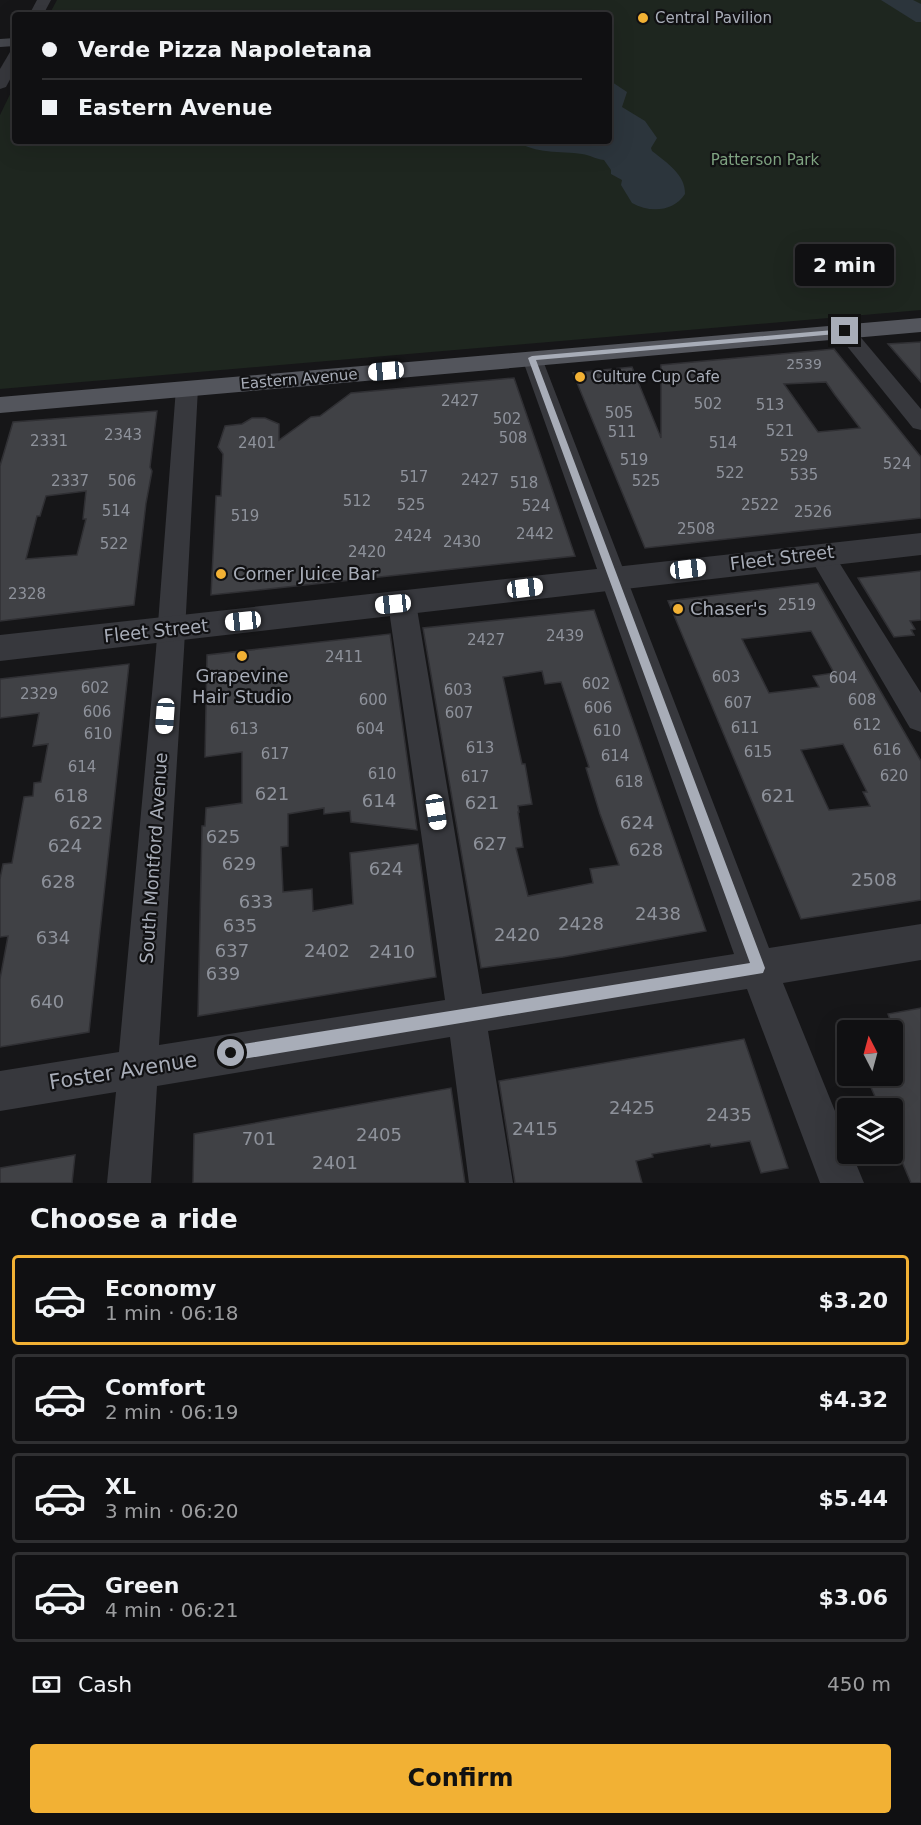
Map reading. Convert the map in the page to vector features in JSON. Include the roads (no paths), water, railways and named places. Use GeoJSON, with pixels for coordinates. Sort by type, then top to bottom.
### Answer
{"type":"FeatureCollection","features":[{"type":"Feature","properties":{"kind":"main road","name":"Eastern Avenue"},"geometry":{"type":"LineString","coordinates":[[0,405],[921,325]]}},
{"type":"Feature","properties":{"kind":"street"},"geometry":{"type":"LineString","coordinates":[[0,84],[12,61]]}},
{"type":"Feature","properties":{"kind":"street"},"geometry":{"type":"LineString","coordinates":[[845,331],[921,423]]}},
{"type":"Feature","properties":{"kind":"street"},"geometry":{"type":"LineString","coordinates":[[532,358],[759,968],[842,1183]]}},
{"type":"Feature","properties":{"kind":"street","name":"South Montford Avenue"},"geometry":{"type":"LineString","coordinates":[[129,1183],[172,629],[187,388]]}},
{"type":"Feature","properties":{"kind":"street","name":"Fleet Street"},"geometry":{"type":"LineString","coordinates":[[0,648],[921,543]]}},
{"type":"Feature","properties":{"kind":"street"},"geometry":{"type":"LineString","coordinates":[[821,554],[921,719]]}},
{"type":"Feature","properties":{"kind":"street"},"geometry":{"type":"LineString","coordinates":[[402,603],[447,881],[491,1183]]}},
{"type":"Feature","properties":{"kind":"street","name":"Foster Avenue"},"geometry":{"type":"LineString","coordinates":[[0,1091],[921,942]]}},
{"type":"Feature","properties":{"kind":"place","name":"Central Pavilion"},"geometry":{"type":"Point","coordinates":[643,18]}},
{"type":"Feature","properties":{"kind":"place","name":"Culture Cup Cafe"},"geometry":{"type":"Point","coordinates":[580,377]}},
{"type":"Feature","properties":{"kind":"place","name":"Corner Juice Bar"},"geometry":{"type":"Point","coordinates":[221,574]}},
{"type":"Feature","properties":{"kind":"place","name":"Chaser's"},"geometry":{"type":"Point","coordinates":[678,609]}},
{"type":"Feature","properties":{"kind":"place","name":"Grapevine Hair Studio"},"geometry":{"type":"Point","coordinates":[242,656]}},
{"type":"Feature","properties":{"kind":"park label","name":"Patterson Park"},"geometry":{"type":"Point","coordinates":[765,160]}}]}
